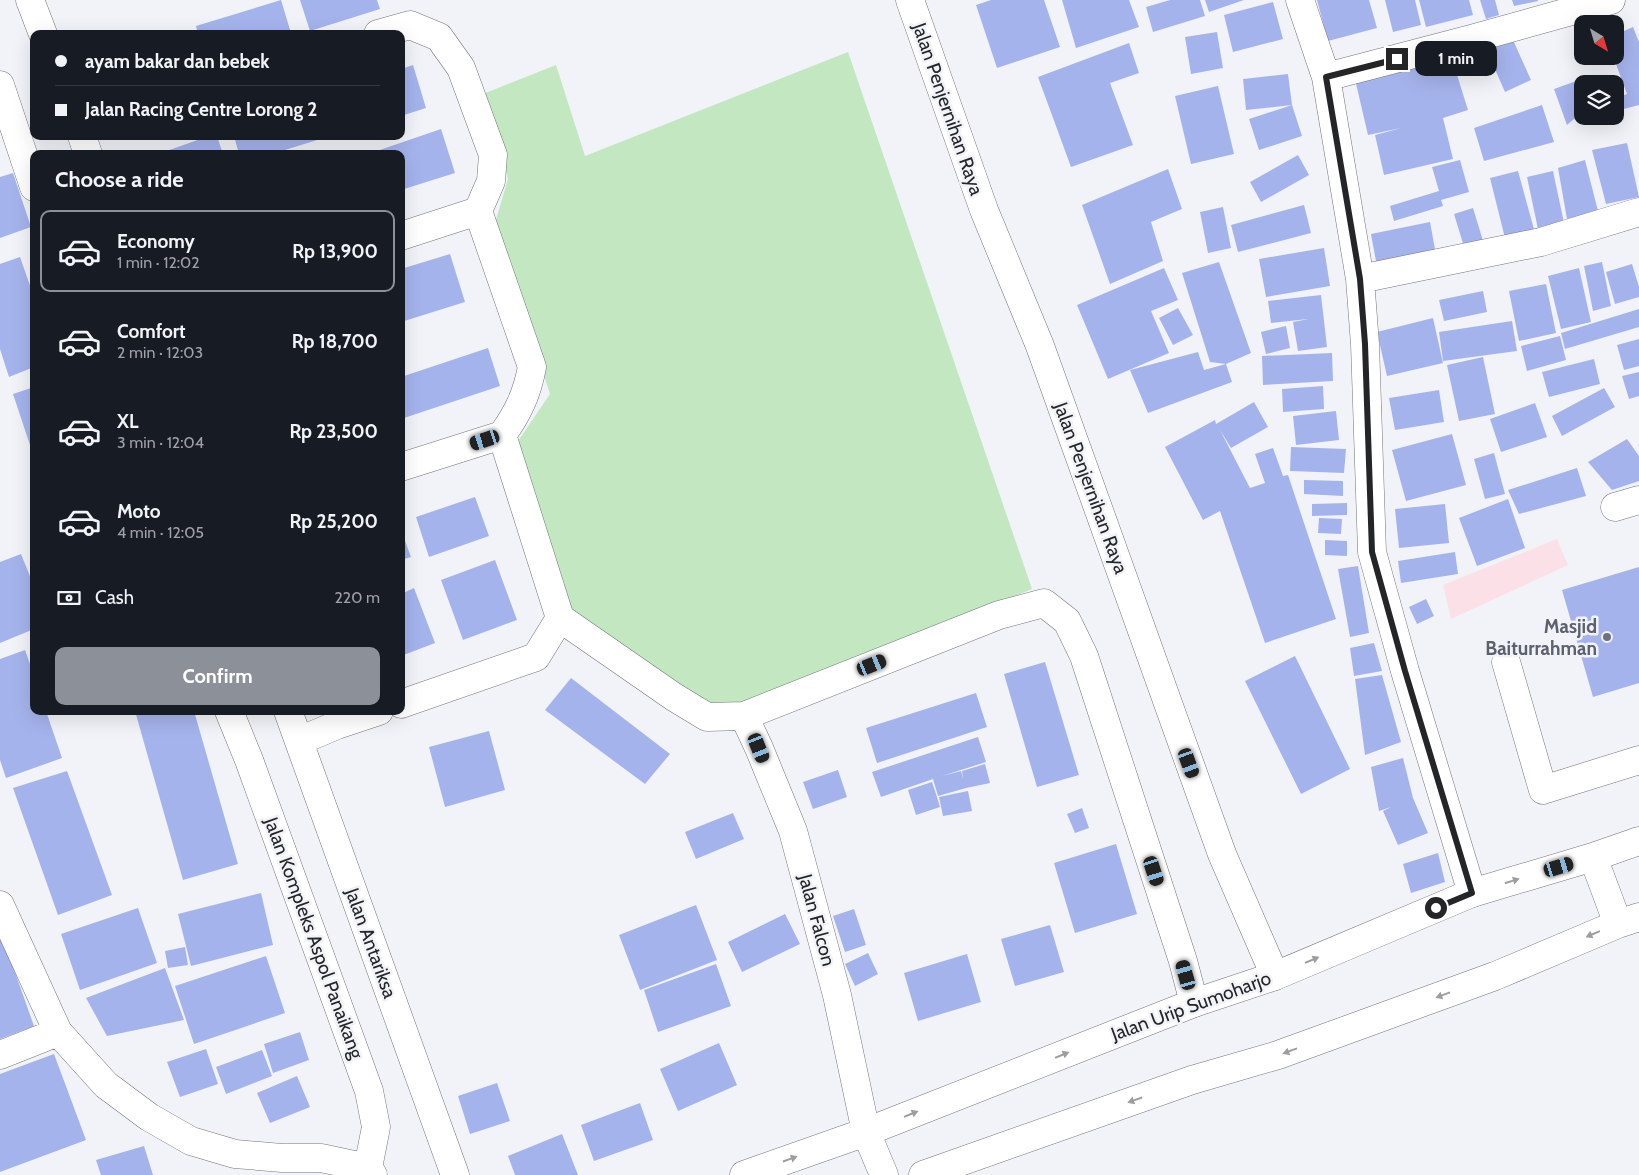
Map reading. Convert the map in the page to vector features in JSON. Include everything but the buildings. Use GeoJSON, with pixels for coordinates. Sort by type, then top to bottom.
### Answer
{"type":"FeatureCollection","features":[{"type":"Feature","properties":{"kind":"main road"},"geometry":{"type":"LineString","coordinates":[[30,0],[41,30]]}},
{"type":"Feature","properties":{"kind":"main road","name":"Jalan Penjernihan Raya"},"geometry":{"type":"LineString","coordinates":[[910,0],[984,210],[1040,346],[1222,854],[1275,976]]}},
{"type":"Feature","properties":{"kind":"main road"},"geometry":{"type":"LineString","coordinates":[[1300,0],[1326,77],[1360,279],[1365,344],[1372,552],[1405,671],[1472,893]]}},
{"type":"Feature","properties":{"kind":"main road"},"geometry":{"type":"LineString","coordinates":[[1326,77],[1607,2]]}},
{"type":"Feature","properties":{"kind":"main road"},"geometry":{"type":"LineString","coordinates":[[392,30],[410,25],[439,37],[461,68],[494,154],[491,181],[478,211],[532,367],[528,388],[514,419],[502,435],[405,466]]}},
{"type":"Feature","properties":{"kind":"main road"},"geometry":{"type":"LineString","coordinates":[[0,86],[30,175]]}},
{"type":"Feature","properties":{"kind":"main road"},"geometry":{"type":"LineString","coordinates":[[405,235],[478,211]]}},
{"type":"Feature","properties":{"kind":"main road"},"geometry":{"type":"LineString","coordinates":[[1360,279],[1540,242],[1639,212]]}},
{"type":"Feature","properties":{"kind":"main road"},"geometry":{"type":"LineString","coordinates":[[502,435],[560,618],[674,697],[707,717],[744,716],[999,615],[1044,603],[1067,621],[1084,656],[1194,1003]]}},
{"type":"Feature","properties":{"kind":"main road"},"geometry":{"type":"LineString","coordinates":[[405,703],[536,658],[560,618]]}},
{"type":"Feature","properties":{"kind":"main road"},"geometry":{"type":"LineString","coordinates":[[1506,662],[1543,790],[1639,760]]}},
{"type":"Feature","properties":{"kind":"main road","name":"Jalan Kompleks Aspol Panaikang"},"geometry":{"type":"LineString","coordinates":[[231,715],[250,760],[369,1091],[376,1127],[370,1172]]}},
{"type":"Feature","properties":{"kind":"main road","name":"Jalan Antariksa"},"geometry":{"type":"LineString","coordinates":[[289,715],[455,1175]]}},
{"type":"Feature","properties":{"kind":"main road"},"geometry":{"type":"LineString","coordinates":[[299,741],[367,715]]}},
{"type":"Feature","properties":{"kind":"main road","name":"Jalan Falcon"},"geometry":{"type":"LineString","coordinates":[[744,716],[793,831],[837,995],[866,1132],[884,1175]]}},
{"type":"Feature","properties":{"kind":"main road","name":"Jalan Urip Sumoharjo"},"geometry":{"type":"LineString","coordinates":[[744,1175],[866,1132],[1194,1003],[1275,976],[1472,893],[1593,857],[1639,841]]}},
{"type":"Feature","properties":{"kind":"main road"},"geometry":{"type":"LineString","coordinates":[[923,1175],[1192,1080],[1296,1048],[1495,976],[1628,921],[1593,857]]}},
{"type":"Feature","properties":{"kind":"main road"},"geometry":{"type":"LineString","coordinates":[[0,905],[58,1032],[106,1085],[149,1117],[191,1141],[235,1154],[282,1158],[321,1158],[370,1172]]}},
{"type":"Feature","properties":{"kind":"main road"},"geometry":{"type":"LineString","coordinates":[[0,1055],[58,1032]]}},
{"type":"Feature","properties":{"kind":"shaded area"},"geometry":{"type":"Polygon","coordinates":[[[1557,539],[1568,565],[1451,619],[1443,585],[1557,539]]]}},
{"type":"Feature","properties":{"kind":"green space"},"geometry":{"type":"Polygon","coordinates":[[[848,52],[1032,589],[727,715],[567,622],[514,447],[550,394],[495,223],[508,179],[483,94],[556,65],[585,156],[848,52]]]}},
{"type":"Feature","properties":{"kind":"place","name":"Masjid Baiturrahman"},"geometry":{"type":"Point","coordinates":[1607,637]}},
{"type":"Feature","properties":{"kind":"route"},"geometry":{"type":"LineString","coordinates":[[1397,59],[1326,77],[1360,279],[1365,344],[1372,552],[1405,671],[1472,893],[1436,908]]}}]}
